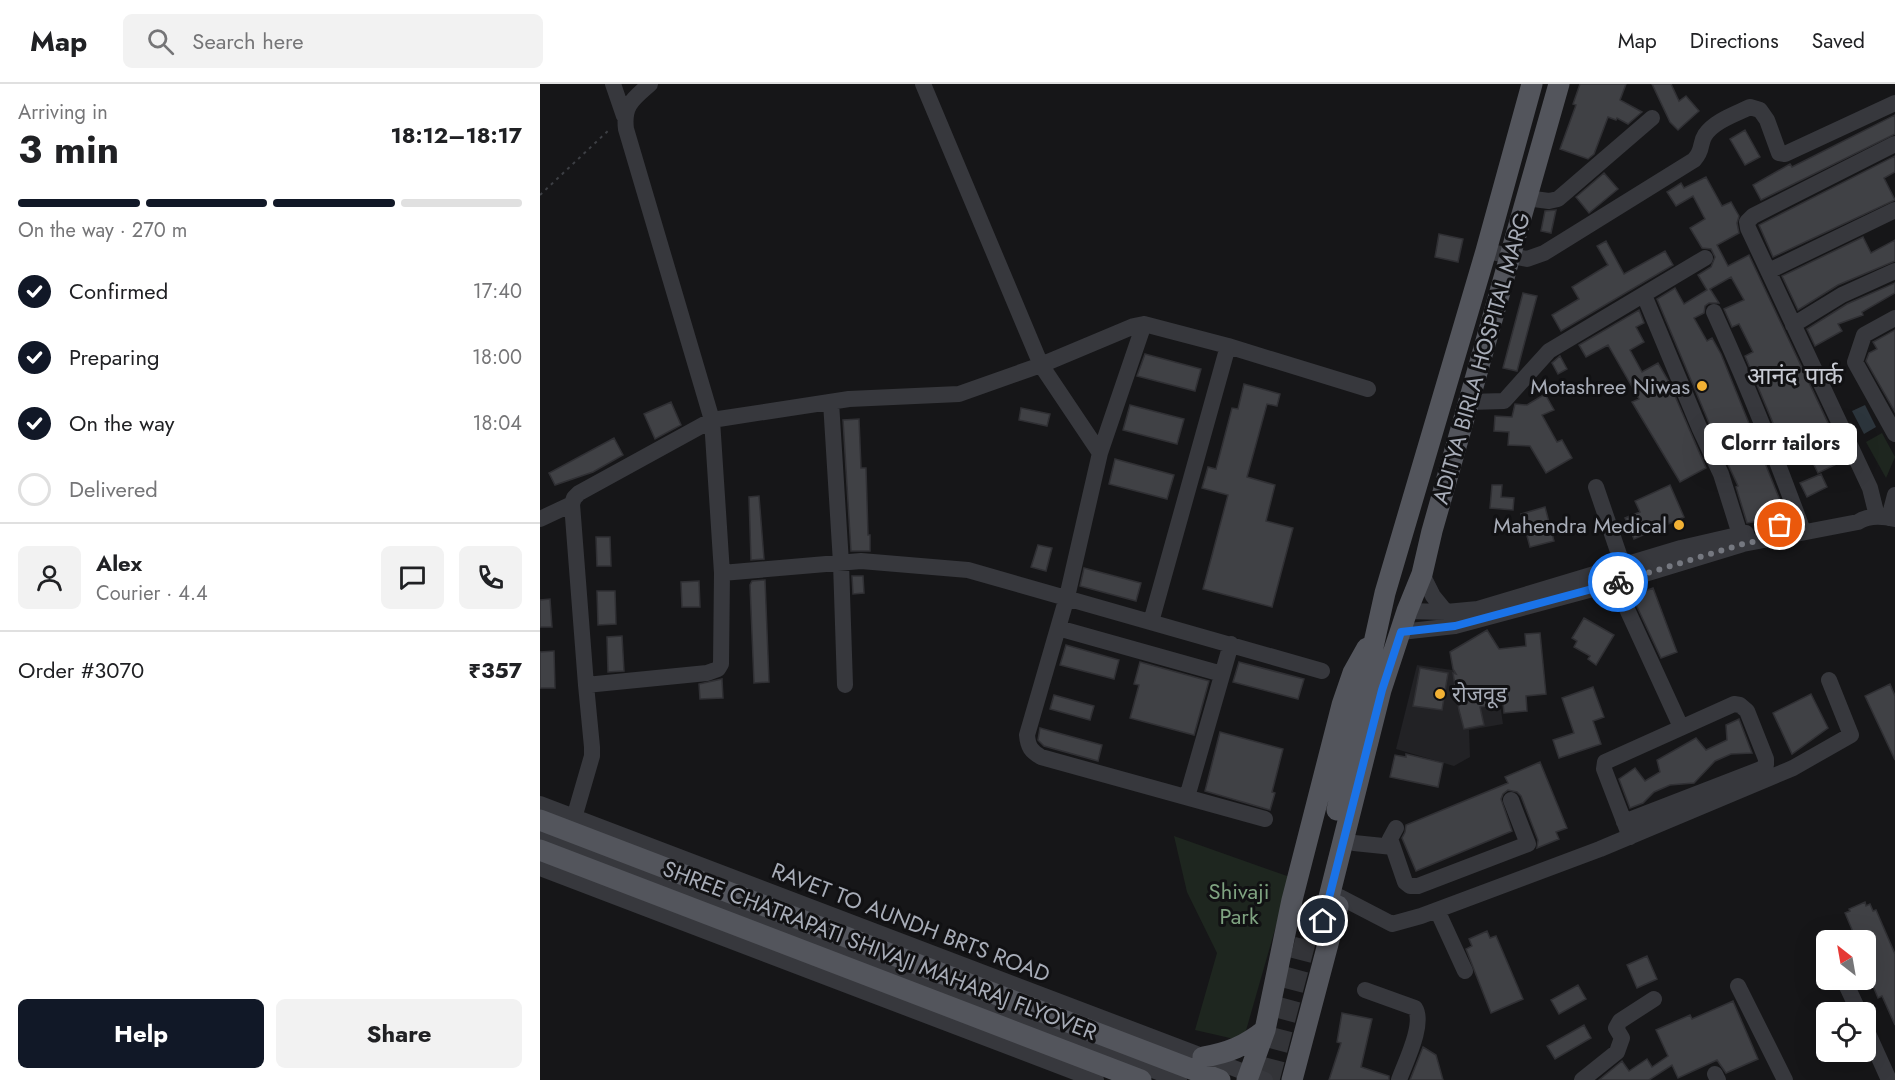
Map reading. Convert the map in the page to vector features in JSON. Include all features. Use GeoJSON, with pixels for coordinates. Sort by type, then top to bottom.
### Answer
{"type":"FeatureCollection","features":[{"type":"Feature","properties":{"kind":"main road","name":"ADITYA BIRLA HOSPITAL MARG"},"geometry":{"type":"LineString","coordinates":[[1532,84],[1486,251],[1385,593],[1318,918],[1382,690],[1407,610],[1422,574],[1432,531],[1559,84]]}},
{"type":"Feature","properties":{"kind":"main road"},"geometry":{"type":"LineString","coordinates":[[1254,1078],[1292,900],[1342,705],[1353,673],[1376,633]]}},
{"type":"Feature","properties":{"kind":"main road"},"geometry":{"type":"LineString","coordinates":[[1293,1080],[1386,715],[1382,690]]}},
{"type":"Feature","properties":{"kind":"main road","name":"SHREE CHATRAPATI SHIVAJI MAHARAJ FLYOVER"},"geometry":{"type":"LineString","coordinates":[[540,820],[1220,1080]]}},
{"type":"Feature","properties":{"kind":"main road","name":"SHREE CHATRAPATI SHIVAJI MAHARAJ FLYOVER"},"geometry":{"type":"LineString","coordinates":[[540,850],[1141,1080]]}},
{"type":"Feature","properties":{"kind":"main road"},"geometry":{"type":"LineString","coordinates":[[1203,1057],[1240,1048],[1265,1030]]}},
{"type":"Feature","properties":{"kind":"street"},"geometry":{"type":"LineString","coordinates":[[585,685],[707,673],[718,669],[721,664],[722,573],[712,420],[614,84]]}},
{"type":"Feature","properties":{"kind":"street"},"geometry":{"type":"LineString","coordinates":[[624,116],[628,105],[650,84]]}},
{"type":"Feature","properties":{"kind":"street"},"geometry":{"type":"LineString","coordinates":[[923,84],[1041,366],[1100,453]]}},
{"type":"Feature","properties":{"kind":"street"},"geometry":{"type":"LineString","coordinates":[[1486,251],[1527,259],[1544,253],[1694,160],[1702,151],[1703,137],[1710,128],[1750,107],[1760,110],[1767,120],[1779,153],[1785,154],[1895,103]]}},
{"type":"Feature","properties":{"kind":"street"},"geometry":{"type":"LineString","coordinates":[[1526,198],[1549,201],[1558,199],[1652,118]]}},
{"type":"Feature","properties":{"kind":"street"},"geometry":{"type":"LineString","coordinates":[[1882,518],[1747,222],[1749,218],[1895,144]]}},
{"type":"Feature","properties":{"kind":"street"},"geometry":{"type":"LineString","coordinates":[[1769,272],[1895,210]]}},
{"type":"Feature","properties":{"kind":"street"},"geometry":{"type":"LineString","coordinates":[[1469,402],[1504,401],[1549,351],[1705,258]]}},
{"type":"Feature","properties":{"kind":"street"},"geometry":{"type":"LineString","coordinates":[[1793,325],[1842,295],[1895,271]]}},
{"type":"Feature","properties":{"kind":"street"},"geometry":{"type":"LineString","coordinates":[[1644,295],[1721,474],[1742,539]]}},
{"type":"Feature","properties":{"kind":"street"},"geometry":{"type":"LineString","coordinates":[[1714,312],[1752,396],[1802,526]]}},
{"type":"Feature","properties":{"kind":"street"},"geometry":{"type":"LineString","coordinates":[[1895,318],[1864,335],[1855,362],[1895,434]]}},
{"type":"Feature","properties":{"kind":"street"},"geometry":{"type":"LineString","coordinates":[[1144,324],[1100,453],[1067,597],[1027,735],[1028,744],[1033,752],[1041,757],[1265,819]]}},
{"type":"Feature","properties":{"kind":"street"},"geometry":{"type":"LineString","coordinates":[[574,818],[592,756],[572,504],[574,498],[579,493],[712,420],[849,399],[959,394],[1041,366],[1134,326],[1144,324],[1228,346],[1368,389]]}},
{"type":"Feature","properties":{"kind":"street"},"geometry":{"type":"LineString","coordinates":[[1151,622],[1228,346]]}},
{"type":"Feature","properties":{"kind":"street"},"geometry":{"type":"LineString","coordinates":[[831,402],[841,563],[845,686]]}},
{"type":"Feature","properties":{"kind":"street"},"geometry":{"type":"LineString","coordinates":[[1596,487],[1622,576],[1681,727]]}},
{"type":"Feature","properties":{"kind":"street"},"geometry":{"type":"LineString","coordinates":[[1882,518],[1895,495]]}},
{"type":"Feature","properties":{"kind":"street"},"geometry":{"type":"LineString","coordinates":[[540,519],[572,504]]}},
{"type":"Feature","properties":{"kind":"street"},"geometry":{"type":"LineString","coordinates":[[1401,632],[1455,626],[1622,576],[1681,548],[1742,539],[1860,512],[1882,518]]}},
{"type":"Feature","properties":{"kind":"street"},"geometry":{"type":"LineString","coordinates":[[722,573],[870,561],[968,570],[1322,671]]}},
{"type":"Feature","properties":{"kind":"street"},"geometry":{"type":"LineString","coordinates":[[1422,574],[1433,596],[1446,612]]}},
{"type":"Feature","properties":{"kind":"street"},"geometry":{"type":"LineString","coordinates":[[1407,610],[1446,612],[1478,609],[1622,576]]}},
{"type":"Feature","properties":{"kind":"street"},"geometry":{"type":"LineString","coordinates":[[1058,628],[1222,674]]}},
{"type":"Feature","properties":{"kind":"street"},"geometry":{"type":"LineString","coordinates":[[1187,797],[1231,644]]}},
{"type":"Feature","properties":{"kind":"street"},"geometry":{"type":"LineString","coordinates":[[1627,829],[1793,768],[1851,735],[1829,680]]}},
{"type":"Feature","properties":{"kind":"street"},"geometry":{"type":"LineString","coordinates":[[1340,897],[1392,924],[1437,910],[1627,829],[1761,769],[1766,765],[1766,759],[1747,711],[1740,705],[1734,704],[1605,762],[1604,769],[1627,829]]}},
{"type":"Feature","properties":{"kind":"street"},"geometry":{"type":"LineString","coordinates":[[1396,828],[1390,839],[1405,882],[1410,886],[1418,886],[1528,844],[1511,800]]}},
{"type":"Feature","properties":{"kind":"street","name":"RAVET TO AUNDH BRTS ROAD"},"geometry":{"type":"LineString","coordinates":[[540,804],[1254,1078]]}},
{"type":"Feature","properties":{"kind":"street"},"geometry":{"type":"LineString","coordinates":[[540,837],[1179,1080]]}},
{"type":"Feature","properties":{"kind":"street"},"geometry":{"type":"LineString","coordinates":[[1354,843],[1393,847]]}},
{"type":"Feature","properties":{"kind":"street"},"geometry":{"type":"LineString","coordinates":[[540,868],[1073,1076],[1096,1080]]}},
{"type":"Feature","properties":{"kind":"street"},"geometry":{"type":"LineString","coordinates":[[1437,910],[1465,971]]}},
{"type":"Feature","properties":{"kind":"street"},"geometry":{"type":"LineString","coordinates":[[1738,986],[1785,1080]]}},
{"type":"Feature","properties":{"kind":"street"},"geometry":{"type":"LineString","coordinates":[[1365,990],[1415,1008],[1419,1014],[1417,1029],[1399,1080]]}},
{"type":"Feature","properties":{"kind":"street"},"geometry":{"type":"LineString","coordinates":[[1581,1080],[1617,1052],[1622,1038],[1616,1028],[1620,1021],[1654,999]]}},
{"type":"Feature","properties":{"kind":"street"},"geometry":{"type":"LineString","coordinates":[[1876,1051],[1889,1080]]}},
{"type":"Feature","properties":{"kind":"path"},"geometry":{"type":"LineString","coordinates":[[540,195],[624,116]]}},
{"type":"Feature","properties":{"kind":"shaded area"},"geometry":{"type":"Polygon","coordinates":[[[1865,405],[1876,427],[1864,434],[1852,411],[1865,405]]]}},
{"type":"Feature","properties":{"kind":"shaded area"},"geometry":{"type":"Polygon","coordinates":[[[1494,663],[1503,724],[1469,730],[1470,757],[1454,766],[1396,749],[1417,665],[1452,670],[1494,663]]]}},
{"type":"Feature","properties":{"kind":"green space"},"geometry":{"type":"Polygon","coordinates":[[[1882,433],[1895,457],[1886,478],[1866,442],[1882,433]]]}},
{"type":"Feature","properties":{"kind":"green space","name":"Shivaji Park"},"geometry":{"type":"Polygon","coordinates":[[[1174,836],[1290,877],[1243,1041],[1195,1030],[1217,953],[1187,892],[1174,836]]]}},
{"type":"Feature","properties":{"kind":"building"},"geometry":{"type":"Polygon","coordinates":[[[1580,84],[1626,84],[1620,100],[1642,112],[1628,124],[1617,118],[1616,120],[1608,117],[1594,154],[1588,159],[1560,149],[1576,105],[1573,104],[1580,84]]]}},
{"type":"Feature","properties":{"kind":"building"},"geometry":{"type":"Polygon","coordinates":[[[1652,84],[1671,84],[1679,101],[1686,96],[1699,111],[1678,130],[1670,122],[1652,84]]]}},
{"type":"Feature","properties":{"kind":"building"},"geometry":{"type":"Polygon","coordinates":[[[1895,115],[1895,134],[1761,200],[1753,185],[1790,164],[1792,167],[1895,115]]]}},
{"type":"Feature","properties":{"kind":"building"},"geometry":{"type":"Polygon","coordinates":[[[1745,130],[1760,157],[1745,165],[1730,139],[1745,130]]]}},
{"type":"Feature","properties":{"kind":"building"},"geometry":{"type":"Polygon","coordinates":[[[1895,156],[1895,172],[1884,178],[1895,200],[1773,257],[1759,225],[1895,156]]]}},
{"type":"Feature","properties":{"kind":"building"},"geometry":{"type":"Polygon","coordinates":[[[1604,173],[1618,189],[1589,213],[1576,197],[1604,173]]]}},
{"type":"Feature","properties":{"kind":"building"},"geometry":{"type":"Polygon","coordinates":[[[1706,177],[1722,206],[1731,202],[1739,216],[1737,223],[1739,233],[1717,245],[1728,266],[1749,255],[1828,423],[1826,424],[1845,460],[1818,473],[1795,426],[1778,435],[1745,356],[1753,352],[1739,324],[1732,327],[1724,309],[1744,300],[1731,277],[1710,289],[1719,303],[1709,303],[1705,306],[1704,313],[1694,318],[1707,341],[1712,338],[1721,354],[1786,515],[1760,524],[1759,521],[1747,523],[1736,487],[1738,486],[1657,299],[1675,288],[1684,304],[1707,290],[1698,275],[1711,267],[1715,257],[1711,249],[1702,248],[1690,228],[1705,219],[1693,196],[1676,206],[1667,192],[1681,183],[1684,188],[1706,177]]]}},
{"type":"Feature","properties":{"kind":"building"},"geometry":{"type":"Polygon","coordinates":[[[1556,210],[1551,233],[1541,231],[1545,211],[1556,210]]]}},
{"type":"Feature","properties":{"kind":"building"},"geometry":{"type":"Polygon","coordinates":[[[1439,234],[1463,239],[1458,262],[1435,257],[1439,234]]]}},
{"type":"Feature","properties":{"kind":"building"},"geometry":{"type":"Polygon","coordinates":[[[1863,237],[1871,253],[1895,240],[1895,261],[1838,285],[1798,310],[1782,276],[1863,237]]]}},
{"type":"Feature","properties":{"kind":"building"},"geometry":{"type":"Polygon","coordinates":[[[1606,241],[1624,274],[1665,251],[1673,265],[1561,331],[1552,315],[1579,299],[1572,287],[1608,265],[1597,246],[1606,241]]]}},
{"type":"Feature","properties":{"kind":"building"},"geometry":{"type":"Polygon","coordinates":[[[1895,283],[1895,293],[1862,312],[1863,315],[1838,324],[1842,331],[1815,346],[1807,329],[1847,304],[1895,283]]]}},
{"type":"Feature","properties":{"kind":"building"},"geometry":{"type":"Polygon","coordinates":[[[1523,293],[1537,296],[1517,371],[1503,368],[1523,293]]]}},
{"type":"Feature","properties":{"kind":"building"},"geometry":{"type":"Polygon","coordinates":[[[1639,310],[1644,323],[1636,327],[1644,342],[1630,350],[1642,372],[1658,363],[1669,382],[1706,468],[1680,482],[1632,402],[1639,399],[1608,345],[1586,357],[1579,345],[1639,310]]]}},
{"type":"Feature","properties":{"kind":"building"},"geometry":{"type":"Polygon","coordinates":[[[1895,330],[1895,412],[1866,361],[1869,353],[1877,349],[1873,342],[1895,330]]]}},
{"type":"Feature","properties":{"kind":"building"},"geometry":{"type":"Polygon","coordinates":[[[1145,354],[1201,369],[1195,391],[1137,376],[1145,354]]]}},
{"type":"Feature","properties":{"kind":"building"},"geometry":{"type":"Polygon","coordinates":[[[1560,356],[1567,369],[1558,374],[1552,363],[1560,356]]]}},
{"type":"Feature","properties":{"kind":"building"},"geometry":{"type":"Polygon","coordinates":[[[1244,384],[1280,394],[1277,406],[1267,404],[1247,477],[1275,485],[1266,521],[1293,528],[1272,607],[1203,589],[1228,495],[1202,488],[1208,467],[1216,469],[1232,408],[1238,409],[1244,384]]]}},
{"type":"Feature","properties":{"kind":"building"},"geometry":{"type":"Polygon","coordinates":[[[1545,394],[1554,410],[1542,415],[1557,442],[1562,440],[1572,458],[1546,473],[1530,446],[1508,445],[1509,432],[1494,431],[1495,416],[1512,417],[1515,404],[1527,405],[1545,394]]]}},
{"type":"Feature","properties":{"kind":"building"},"geometry":{"type":"Polygon","coordinates":[[[671,402],[681,425],[655,439],[644,414],[671,402]]]}},
{"type":"Feature","properties":{"kind":"building"},"geometry":{"type":"Polygon","coordinates":[[[1130,405],[1184,419],[1177,444],[1123,430],[1130,405]]]}},
{"type":"Feature","properties":{"kind":"building"},"geometry":{"type":"Polygon","coordinates":[[[1021,408],[1050,414],[1047,426],[1019,420],[1021,408]]]}},
{"type":"Feature","properties":{"kind":"building"},"geometry":{"type":"Polygon","coordinates":[[[859,419],[861,468],[866,468],[870,551],[851,551],[843,420],[859,419]]]}},
{"type":"Feature","properties":{"kind":"building"},"geometry":{"type":"Polygon","coordinates":[[[614,438],[623,455],[593,472],[555,485],[549,473],[614,438]]]}},
{"type":"Feature","properties":{"kind":"building"},"geometry":{"type":"Polygon","coordinates":[[[1115,459],[1174,475],[1167,499],[1109,484],[1115,459]]]}},
{"type":"Feature","properties":{"kind":"building"},"geometry":{"type":"Polygon","coordinates":[[[1821,474],[1827,487],[1807,497],[1800,483],[1821,474]]]}},
{"type":"Feature","properties":{"kind":"building"},"geometry":{"type":"Polygon","coordinates":[[[1492,485],[1502,485],[1501,497],[1514,498],[1513,510],[1490,508],[1492,485]]]}},
{"type":"Feature","properties":{"kind":"building"},"geometry":{"type":"Polygon","coordinates":[[[1670,485],[1684,517],[1634,539],[1625,518],[1640,512],[1635,501],[1670,485]]]}},
{"type":"Feature","properties":{"kind":"building"},"geometry":{"type":"Polygon","coordinates":[[[759,496],[764,559],[751,560],[749,497],[759,496]]]}},
{"type":"Feature","properties":{"kind":"building"},"geometry":{"type":"Polygon","coordinates":[[[1545,507],[1554,541],[1530,547],[1521,514],[1545,507]]]}},
{"type":"Feature","properties":{"kind":"building"},"geometry":{"type":"Polygon","coordinates":[[[596,537],[610,537],[611,566],[597,566],[596,537]]]}},
{"type":"Feature","properties":{"kind":"building"},"geometry":{"type":"Polygon","coordinates":[[[1038,545],[1052,548],[1046,571],[1031,567],[1038,545]]]}},
{"type":"Feature","properties":{"kind":"building"},"geometry":{"type":"Polygon","coordinates":[[[1084,568],[1141,583],[1136,601],[1080,586],[1084,568]]]}},
{"type":"Feature","properties":{"kind":"building"},"geometry":{"type":"Polygon","coordinates":[[[852,576],[863,576],[864,593],[853,594],[852,576]]]}},
{"type":"Feature","properties":{"kind":"building"},"geometry":{"type":"Polygon","coordinates":[[[765,580],[769,682],[754,683],[750,585],[752,581],[765,580]]]}},
{"type":"Feature","properties":{"kind":"building"},"geometry":{"type":"Polygon","coordinates":[[[699,581],[700,607],[682,607],[681,582],[699,581]]]}},
{"type":"Feature","properties":{"kind":"building"},"geometry":{"type":"Polygon","coordinates":[[[1653,588],[1677,652],[1661,658],[1632,596],[1653,588]]]}},
{"type":"Feature","properties":{"kind":"building"},"geometry":{"type":"Polygon","coordinates":[[[597,591],[615,591],[616,624],[598,625],[597,591]]]}},
{"type":"Feature","properties":{"kind":"building"},"geometry":{"type":"Polygon","coordinates":[[[550,599],[552,627],[540,627],[540,600],[550,599]]]}},
{"type":"Feature","properties":{"kind":"building"},"geometry":{"type":"Polygon","coordinates":[[[1584,618],[1614,635],[1596,665],[1588,659],[1590,656],[1574,647],[1577,641],[1572,638],[1584,618]]]}},
{"type":"Feature","properties":{"kind":"building"},"geometry":{"type":"Polygon","coordinates":[[[1487,630],[1499,649],[1526,646],[1525,634],[1540,633],[1546,694],[1526,696],[1527,711],[1504,713],[1503,703],[1480,707],[1484,725],[1464,729],[1453,673],[1456,674],[1450,652],[1487,630]]]}},
{"type":"Feature","properties":{"kind":"building"},"geometry":{"type":"Polygon","coordinates":[[[622,636],[624,671],[608,672],[607,637],[622,636]]]}},
{"type":"Feature","properties":{"kind":"building"},"geometry":{"type":"Polygon","coordinates":[[[1066,645],[1119,660],[1114,679],[1060,665],[1066,645]]]}},
{"type":"Feature","properties":{"kind":"building"},"geometry":{"type":"Polygon","coordinates":[[[554,651],[555,688],[540,688],[540,652],[554,651]]]}},
{"type":"Feature","properties":{"kind":"building"},"geometry":{"type":"Polygon","coordinates":[[[1140,662],[1209,681],[1194,735],[1130,718],[1139,685],[1134,684],[1140,662]]]}},
{"type":"Feature","properties":{"kind":"building"},"geometry":{"type":"Polygon","coordinates":[[[1239,662],[1304,679],[1298,699],[1233,682],[1239,662]]]}},
{"type":"Feature","properties":{"kind":"building"},"geometry":{"type":"Polygon","coordinates":[[[1420,668],[1448,673],[1442,710],[1413,706],[1420,668]]]}},
{"type":"Feature","properties":{"kind":"building"},"geometry":{"type":"Polygon","coordinates":[[[722,679],[723,698],[700,699],[699,684],[722,679]]]}},
{"type":"Feature","properties":{"kind":"building"},"geometry":{"type":"Polygon","coordinates":[[[1890,684],[1895,696],[1895,760],[1865,696],[1890,684]]]}},
{"type":"Feature","properties":{"kind":"building"},"geometry":{"type":"Polygon","coordinates":[[[1593,687],[1604,717],[1593,721],[1601,744],[1559,758],[1553,740],[1574,733],[1562,698],[1593,687]]]}},
{"type":"Feature","properties":{"kind":"building"},"geometry":{"type":"Polygon","coordinates":[[[1811,694],[1828,728],[1792,754],[1773,713],[1811,694]]]}},
{"type":"Feature","properties":{"kind":"building"},"geometry":{"type":"Polygon","coordinates":[[[1054,695],[1094,706],[1090,720],[1050,709],[1054,695]]]}},
{"type":"Feature","properties":{"kind":"building"},"geometry":{"type":"Polygon","coordinates":[[[1739,719],[1752,753],[1731,754],[1715,761],[1694,783],[1670,785],[1654,792],[1643,803],[1630,808],[1619,779],[1635,768],[1645,781],[1660,772],[1657,760],[1696,738],[1706,750],[1727,740],[1726,725],[1739,719]]]}},
{"type":"Feature","properties":{"kind":"building"},"geometry":{"type":"Polygon","coordinates":[[[1040,728],[1102,745],[1098,761],[1044,746],[1038,740],[1040,728]]]}},
{"type":"Feature","properties":{"kind":"building"},"geometry":{"type":"Polygon","coordinates":[[[1220,732],[1283,749],[1270,810],[1205,791],[1220,732]]]}},
{"type":"Feature","properties":{"kind":"building"},"geometry":{"type":"Polygon","coordinates":[[[1406,754],[1443,763],[1438,787],[1390,777],[1395,755],[1406,757],[1406,754]]]}},
{"type":"Feature","properties":{"kind":"building"},"geometry":{"type":"Polygon","coordinates":[[[1540,762],[1567,828],[1556,832],[1559,839],[1537,848],[1538,840],[1521,796],[1517,792],[1508,790],[1501,799],[1512,831],[1416,871],[1402,838],[1406,825],[1508,783],[1505,777],[1540,762]]]}},
{"type":"Feature","properties":{"kind":"building"},"geometry":{"type":"Polygon","coordinates":[[[1865,902],[1866,906],[1870,904],[1873,911],[1876,910],[1895,954],[1895,1025],[1882,996],[1878,998],[1875,990],[1876,930],[1852,930],[1845,913],[1850,911],[1849,909],[1865,902]]]}},
{"type":"Feature","properties":{"kind":"building"},"geometry":{"type":"Polygon","coordinates":[[[1487,931],[1490,938],[1496,936],[1523,999],[1491,1013],[1466,949],[1472,946],[1469,939],[1487,931]]]}},
{"type":"Feature","properties":{"kind":"building"},"geometry":{"type":"Polygon","coordinates":[[[1647,956],[1657,979],[1637,988],[1627,965],[1647,956]]]}},
{"type":"Feature","properties":{"kind":"building"},"geometry":{"type":"Polygon","coordinates":[[[1578,985],[1586,999],[1559,1014],[1551,1000],[1578,985]]]}},
{"type":"Feature","properties":{"kind":"building"},"geometry":{"type":"Polygon","coordinates":[[[1733,1001],[1758,1059],[1726,1073],[1717,1060],[1678,1078],[1672,1065],[1649,1080],[1599,1080],[1622,1061],[1629,1071],[1647,1059],[1652,1067],[1668,1056],[1656,1030],[1690,1015],[1692,1019],[1733,1001]]]}},
{"type":"Feature","properties":{"kind":"building"},"geometry":{"type":"Polygon","coordinates":[[[1342,1013],[1372,1019],[1361,1067],[1389,1076],[1389,1080],[1329,1080],[1341,1043],[1337,1042],[1342,1013]]]}},
{"type":"Feature","properties":{"kind":"building"},"geometry":{"type":"Polygon","coordinates":[[[1584,1025],[1591,1038],[1555,1059],[1547,1046],[1584,1025]]]}},
{"type":"Feature","properties":{"kind":"building"},"geometry":{"type":"Polygon","coordinates":[[[1423,1047],[1436,1055],[1443,1080],[1410,1080],[1423,1047]]]}},
{"type":"Feature","properties":{"kind":"tunnel"},"geometry":{"type":"LineString","coordinates":[[1269,1080],[1312,916]]}},
{"type":"Feature","properties":{"kind":"way so far"},"geometry":{"type":"LineString","coordinates":[[1618,582],[1743,544],[1803,531],[1800,521],[1780,525]]}},
{"type":"Feature","properties":{"kind":"place","name":"Motashree Niwas"},"geometry":{"type":"Point","coordinates":[1702,386]}},
{"type":"Feature","properties":{"kind":"place","name":"Mahendra Medical"},"geometry":{"type":"Point","coordinates":[1679,525]}},
{"type":"Feature","properties":{"kind":"place","name":"Clorrr tailors"},"geometry":{"type":"Point","coordinates":[1780,525]}},
{"type":"Feature","properties":{"kind":"place","name":"रोजवूड"},"geometry":{"type":"Point","coordinates":[1440,694]}},
{"type":"Feature","properties":{"kind":"district","name":"आनंद पार्क"},"geometry":{"type":"Point","coordinates":[1795,375]}},
{"type":"Feature","properties":{"kind":"route"},"geometry":{"type":"LineString","coordinates":[[1323,921],[1389,664],[1401,632],[1455,626],[1618,582]]}}]}
